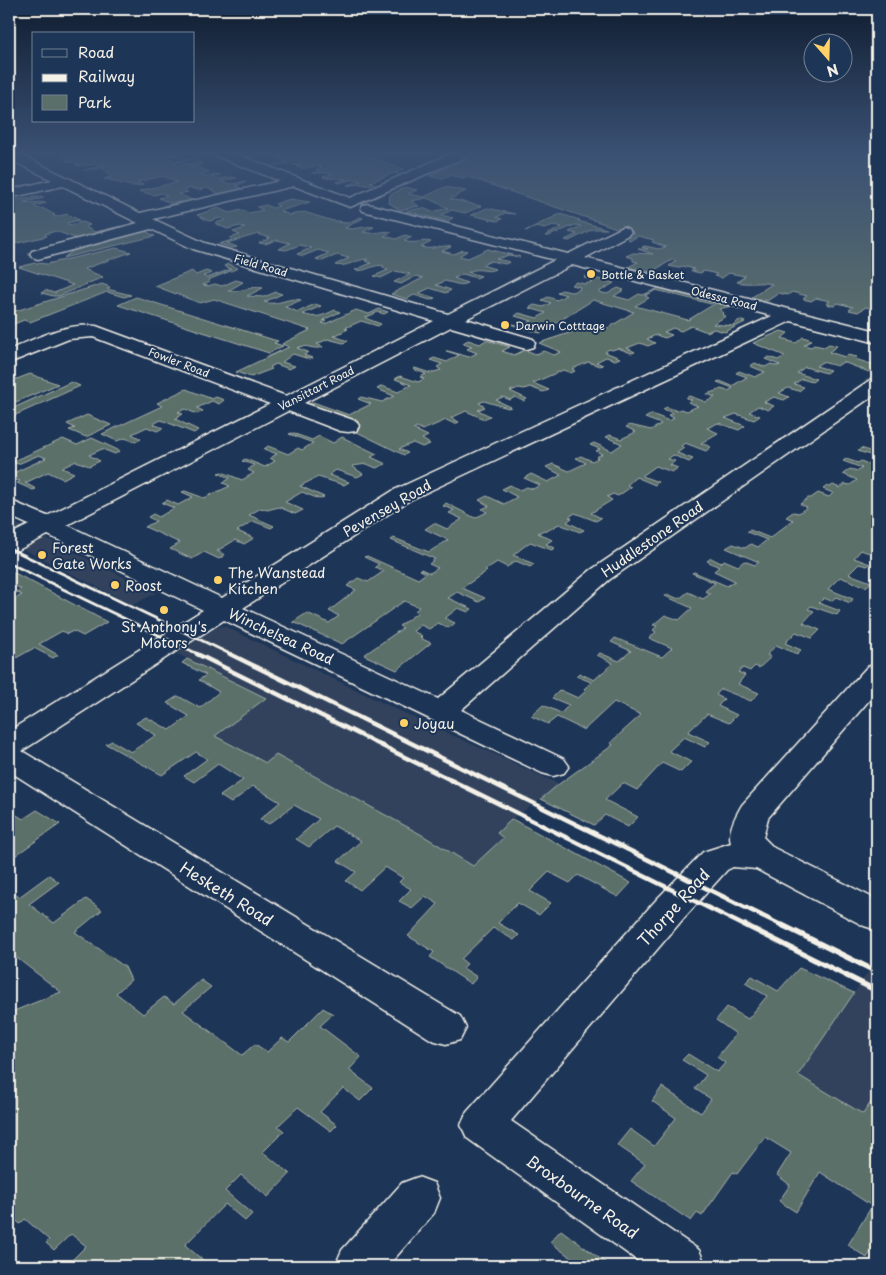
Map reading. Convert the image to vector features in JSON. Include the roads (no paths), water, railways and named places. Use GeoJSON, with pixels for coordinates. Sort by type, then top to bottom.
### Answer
{"type":"FeatureCollection","features":[{"type":"Feature","properties":{"kind":"street","name":"Field Road"},"geometry":{"type":"LineString","coordinates":[[128,212],[221,254],[526,343]]}},
{"type":"Feature","properties":{"kind":"street"},"geometry":{"type":"LineString","coordinates":[[38,254],[178,212]]}},
{"type":"Feature","properties":{"kind":"street","name":"Odessa Road"},"geometry":{"type":"LineString","coordinates":[[386,212],[877,337]]}},
{"type":"Feature","properties":{"kind":"street","name":"Vansittart Road"},"geometry":{"type":"LineString","coordinates":[[9,544],[623,232]]}},
{"type":"Feature","properties":{"kind":"street","name":"Pevensey Road"},"geometry":{"type":"LineString","coordinates":[[9,745],[402,496],[790,314]]}},
{"type":"Feature","properties":{"kind":"street","name":"Fowler Road"},"geometry":{"type":"LineString","coordinates":[[9,357],[68,333],[92,331],[348,426]]}},
{"type":"Feature","properties":{"kind":"street","name":"Huddlestone Road"},"geometry":{"type":"LineString","coordinates":[[441,712],[600,575],[877,384]]}},
{"type":"Feature","properties":{"kind":"street","name":"Winchelsea Road"},"geometry":{"type":"LineString","coordinates":[[9,507],[553,766]]}},
{"type":"Feature","properties":{"kind":"street"},"geometry":{"type":"LineString","coordinates":[[877,673],[754,812],[748,827],[746,840],[762,857],[877,916]]}},
{"type":"Feature","properties":{"kind":"street","name":"Hesketh Road"},"geometry":{"type":"LineString","coordinates":[[9,757],[446,1028]]}},
{"type":"Feature","properties":{"kind":"street","name":"Thorpe Road"},"geometry":{"type":"LineString","coordinates":[[482,1125],[715,861],[730,854],[762,857]]}},
{"type":"Feature","properties":{"kind":"street","name":"Broxbourne Road"},"geometry":{"type":"LineString","coordinates":[[482,1125],[683,1266]]}},
{"type":"Feature","properties":{"kind":"street"},"geometry":{"type":"LineString","coordinates":[[358,1266],[418,1198]]}},
{"type":"Feature","properties":{"kind":"railway"},"geometry":{"type":"LineString","coordinates":[[9,548],[232,655]]}},
{"type":"Feature","properties":{"kind":"railway"},"geometry":{"type":"LineString","coordinates":[[9,563],[200,655]]}},
{"type":"Feature","properties":{"kind":"railway"},"geometry":{"type":"LineString","coordinates":[[197,654],[747,927]]}},
{"type":"Feature","properties":{"kind":"railway"},"geometry":{"type":"LineString","coordinates":[[230,654],[785,927]]}},
{"type":"Feature","properties":{"kind":"railway"},"geometry":{"type":"LineString","coordinates":[[745,925],[877,991]]}},
{"type":"Feature","properties":{"kind":"railway"},"geometry":{"type":"LineString","coordinates":[[782,925],[877,972]]}},
{"type":"Feature","properties":{"kind":"place","name":"Bottle & Basket"},"geometry":{"type":"Point","coordinates":[591,274]}},
{"type":"Feature","properties":{"kind":"place","name":"Darwin Cotttage"},"geometry":{"type":"Point","coordinates":[505,325]}},
{"type":"Feature","properties":{"kind":"place","name":"Forest Gate Works"},"geometry":{"type":"Point","coordinates":[42,555]}},
{"type":"Feature","properties":{"kind":"place","name":"The Wanstead Kitchen"},"geometry":{"type":"Point","coordinates":[218,580]}},
{"type":"Feature","properties":{"kind":"place","name":"Roost"},"geometry":{"type":"Point","coordinates":[115,585]}},
{"type":"Feature","properties":{"kind":"place","name":"St Anthony's Motors"},"geometry":{"type":"Point","coordinates":[164,610]}},
{"type":"Feature","properties":{"kind":"place","name":"Joyau"},"geometry":{"type":"Point","coordinates":[404,723]}}]}
